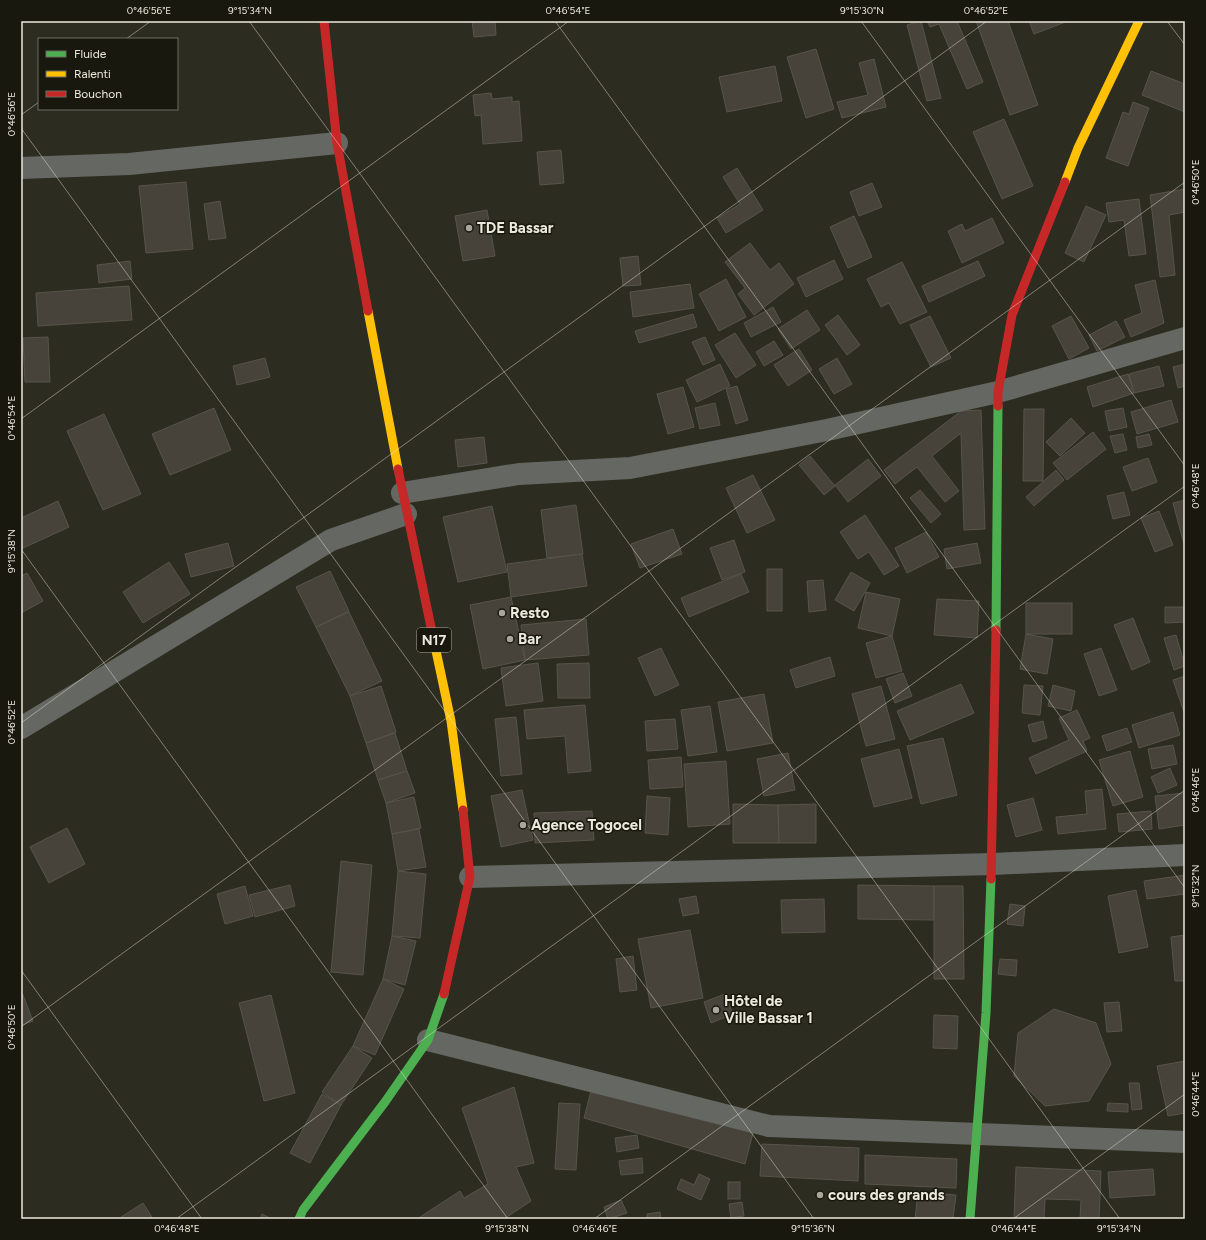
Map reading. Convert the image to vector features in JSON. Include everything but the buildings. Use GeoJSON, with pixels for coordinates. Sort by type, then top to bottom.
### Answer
{"type":"FeatureCollection","features":[{"type":"Feature","properties":{"kind":"main road","name":"N17"},"geometry":{"type":"LineString","coordinates":[[299,1219],[304,1210],[386,1102],[428,1040],[446,987],[470,877],[460,778],[451,721],[406,514],[337,143],[324,21]]}},
{"type":"Feature","properties":{"kind":"main road"},"geometry":{"type":"LineString","coordinates":[[970,1219],[979,1133],[993,864],[998,392],[1012,316],[1078,148],[1138,21]]}},
{"type":"Feature","properties":{"kind":"street"},"geometry":{"type":"LineString","coordinates":[[21,168],[129,164],[337,143]]}},
{"type":"Feature","properties":{"kind":"street"},"geometry":{"type":"LineString","coordinates":[[402,493],[520,474],[630,468],[827,430],[998,392],[1185,338]]}},
{"type":"Feature","properties":{"kind":"street"},"geometry":{"type":"LineString","coordinates":[[21,728],[331,540],[406,514]]}},
{"type":"Feature","properties":{"kind":"street"},"geometry":{"type":"LineString","coordinates":[[470,877],[993,864],[1185,855]]}},
{"type":"Feature","properties":{"kind":"street"},"geometry":{"type":"LineString","coordinates":[[428,1040],[769,1126],[1185,1142]]}},
{"type":"Feature","properties":{"kind":"traffic: fast"},"geometry":{"type":"LineString","coordinates":[[996,630],[998,406]]}},
{"type":"Feature","properties":{"kind":"traffic: fast"},"geometry":{"type":"LineString","coordinates":[[970,1219],[986,1013],[991,879]]}},
{"type":"Feature","properties":{"kind":"traffic: fast"},"geometry":{"type":"LineString","coordinates":[[299,1219],[303,1210],[385,1102],[428,1040],[444,994]]}},
{"type":"Feature","properties":{"kind":"traffic: slow"},"geometry":{"type":"LineString","coordinates":[[1065,182],[1078,148],[1139,21]]}},
{"type":"Feature","properties":{"kind":"traffic: slow"},"geometry":{"type":"LineString","coordinates":[[368,311],[398,469]]}},
{"type":"Feature","properties":{"kind":"traffic: slow"},"geometry":{"type":"LineString","coordinates":[[432,632],[451,721],[463,810]]}},
{"type":"Feature","properties":{"kind":"traffic: jam"},"geometry":{"type":"LineString","coordinates":[[324,21],[337,143],[368,311]]}},
{"type":"Feature","properties":{"kind":"traffic: jam"},"geometry":{"type":"LineString","coordinates":[[998,406],[998,392],[1012,315],[1065,182]]}},
{"type":"Feature","properties":{"kind":"traffic: jam"},"geometry":{"type":"LineString","coordinates":[[398,469],[432,632]]}},
{"type":"Feature","properties":{"kind":"traffic: jam"},"geometry":{"type":"LineString","coordinates":[[991,879],[996,630]]}},
{"type":"Feature","properties":{"kind":"traffic: jam"},"geometry":{"type":"LineString","coordinates":[[444,994],[470,877],[463,810]]}},
{"type":"Feature","properties":{"kind":"place","name":"TDE Bassar"},"geometry":{"type":"Point","coordinates":[469,228]}},
{"type":"Feature","properties":{"kind":"place","name":"Resto"},"geometry":{"type":"Point","coordinates":[502,613]}},
{"type":"Feature","properties":{"kind":"place","name":"Bar"},"geometry":{"type":"Point","coordinates":[510,639]}},
{"type":"Feature","properties":{"kind":"place","name":"Agence Togocel"},"geometry":{"type":"Point","coordinates":[523,825]}},
{"type":"Feature","properties":{"kind":"place","name":"Hôtel de Ville Bassar 1"},"geometry":{"type":"Point","coordinates":[716,1010]}},
{"type":"Feature","properties":{"kind":"place","name":"cours des grands"},"geometry":{"type":"Point","coordinates":[820,1195]}}]}
